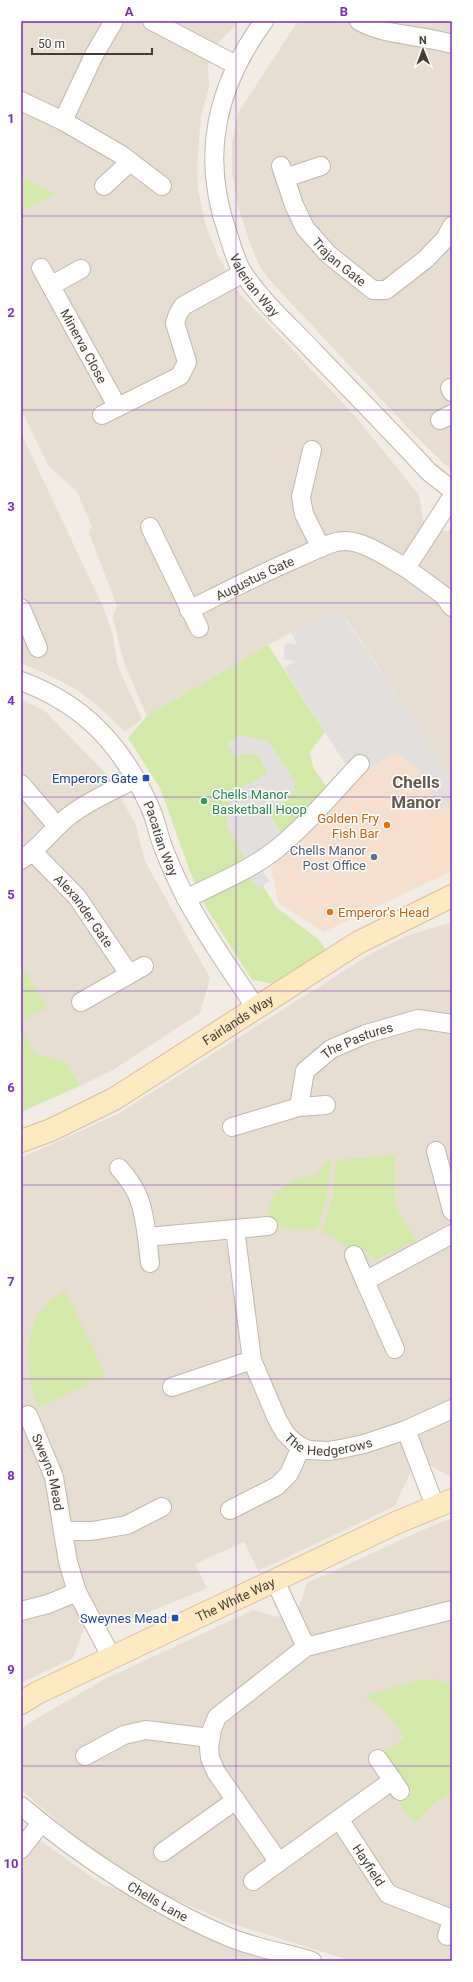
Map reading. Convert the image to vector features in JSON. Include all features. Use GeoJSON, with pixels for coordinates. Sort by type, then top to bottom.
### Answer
{"type":"FeatureCollection","features":[{"type":"Feature","properties":{"kind":"main road","name":"Fairlands Way"},"geometry":{"type":"LineString","coordinates":[[21,1142],[51,1130],[114,1099],[359,942],[452,896]]}},
{"type":"Feature","properties":{"kind":"main road","name":"The White Way"},"geometry":{"type":"LineString","coordinates":[[21,1703],[398,1522],[444,1503]]}},
{"type":"Feature","properties":{"kind":"street"},"geometry":{"type":"LineString","coordinates":[[63,122],[94,55],[114,21]]}},
{"type":"Feature","properties":{"kind":"street"},"geometry":{"type":"LineString","coordinates":[[152,21],[236,65]]}},
{"type":"Feature","properties":{"kind":"street","name":"Valerian Way"},"geometry":{"type":"LineString","coordinates":[[264,21],[236,65],[226,87],[216,132],[215,180],[222,218],[243,273],[278,316],[429,472],[452,490]]}},
{"type":"Feature","properties":{"kind":"street"},"geometry":{"type":"LineString","coordinates":[[359,21],[376,28],[452,44]]}},
{"type":"Feature","properties":{"kind":"street"},"geometry":{"type":"LineString","coordinates":[[21,101],[63,122],[120,154],[162,186]]}},
{"type":"Feature","properties":{"kind":"street"},"geometry":{"type":"LineString","coordinates":[[104,186],[130,162]]}},
{"type":"Feature","properties":{"kind":"street","name":"Trajan Gate"},"geometry":{"type":"LineString","coordinates":[[321,166],[283,172],[294,205],[305,228],[328,254],[373,290],[386,290],[426,259],[445,239],[452,226]]}},
{"type":"Feature","properties":{"kind":"street","name":"Minerva Close"},"geometry":{"type":"LineString","coordinates":[[42,268],[52,286],[109,411],[180,376],[187,362],[175,323],[178,314],[183,306],[243,273]]}},
{"type":"Feature","properties":{"kind":"street"},"geometry":{"type":"LineString","coordinates":[[52,286],[81,269]]}},
{"type":"Feature","properties":{"kind":"street"},"geometry":{"type":"LineString","coordinates":[[312,450],[301,497],[304,514],[321,548]]}},
{"type":"Feature","properties":{"kind":"street"},"geometry":{"type":"LineString","coordinates":[[406,568],[452,496]]}},
{"type":"Feature","properties":{"kind":"street"},"geometry":{"type":"LineString","coordinates":[[150,527],[199,628]]}},
{"type":"Feature","properties":{"kind":"street","name":"Augustus Gate"},"geometry":{"type":"LineString","coordinates":[[189,610],[321,548],[345,541],[356,543],[406,568],[442,595],[452,607]]}},
{"type":"Feature","properties":{"kind":"street"},"geometry":{"type":"LineString","coordinates":[[21,608],[38,648]]}},
{"type":"Feature","properties":{"kind":"street","name":"Pacatian Way"},"geometry":{"type":"LineString","coordinates":[[21,681],[40,688],[80,713],[99,728],[116,747],[148,803],[164,851],[186,899],[256,1008]]}},
{"type":"Feature","properties":{"kind":"street"},"geometry":{"type":"LineString","coordinates":[[186,899],[274,851],[308,819],[360,764]]}},
{"type":"Feature","properties":{"kind":"street","name":"Alexander Gate"},"geometry":{"type":"LineString","coordinates":[[81,1002],[136,970],[78,897],[27,856],[57,826],[77,811],[135,779]]}},
{"type":"Feature","properties":{"kind":"street"},"geometry":{"type":"LineString","coordinates":[[21,784],[57,826]]}},
{"type":"Feature","properties":{"kind":"street","name":"The Pastures"},"geometry":{"type":"LineString","coordinates":[[299,1107],[305,1071],[331,1048],[366,1034],[412,1020],[426,1019],[452,1024]]}},
{"type":"Feature","properties":{"kind":"street"},"geometry":{"type":"LineString","coordinates":[[232,1128],[299,1107],[326,1105]]}},
{"type":"Feature","properties":{"kind":"street"},"geometry":{"type":"LineString","coordinates":[[436,1151],[452,1211]]}},
{"type":"Feature","properties":{"kind":"street"},"geometry":{"type":"LineString","coordinates":[[119,1168],[132,1182],[143,1208],[150,1264]]}},
{"type":"Feature","properties":{"kind":"street"},"geometry":{"type":"LineString","coordinates":[[147,1237],[268,1226]]}},
{"type":"Feature","properties":{"kind":"street","name":"The Hedgerows"},"geometry":{"type":"LineString","coordinates":[[235,1229],[252,1360],[282,1427],[289,1438],[301,1447],[317,1451],[341,1449],[364,1444],[406,1430],[452,1409]]}},
{"type":"Feature","properties":{"kind":"street"},"geometry":{"type":"LineString","coordinates":[[365,1281],[452,1234]]}},
{"type":"Feature","properties":{"kind":"street"},"geometry":{"type":"LineString","coordinates":[[354,1255],[395,1349]]}},
{"type":"Feature","properties":{"kind":"street"},"geometry":{"type":"LineString","coordinates":[[172,1387],[252,1360]]}},
{"type":"Feature","properties":{"kind":"street","name":"Sweyns Mead"},"geometry":{"type":"LineString","coordinates":[[28,1415],[54,1477],[68,1562],[77,1592],[112,1658]]}},
{"type":"Feature","properties":{"kind":"street"},"geometry":{"type":"LineString","coordinates":[[406,1430],[444,1503]]}},
{"type":"Feature","properties":{"kind":"street"},"geometry":{"type":"LineString","coordinates":[[230,1510],[277,1486],[289,1474],[301,1447]]}},
{"type":"Feature","properties":{"kind":"street"},"geometry":{"type":"LineString","coordinates":[[64,1531],[130,1532],[162,1508]]}},
{"type":"Feature","properties":{"kind":"street"},"geometry":{"type":"LineString","coordinates":[[275,1581],[306,1647]]}},
{"type":"Feature","properties":{"kind":"street"},"geometry":{"type":"LineString","coordinates":[[21,1611],[48,1604],[77,1592]]}},
{"type":"Feature","properties":{"kind":"street"},"geometry":{"type":"LineString","coordinates":[[278,1861],[212,1764],[208,1748],[217,1717],[306,1647],[452,1610]]}},
{"type":"Feature","properties":{"kind":"street"},"geometry":{"type":"LineString","coordinates":[[85,1756],[124,1735],[146,1730],[210,1738]]}},
{"type":"Feature","properties":{"kind":"street"},"geometry":{"type":"LineString","coordinates":[[253,1881],[278,1861],[339,1819],[397,1785],[378,1759]]}},
{"type":"Feature","properties":{"kind":"street"},"geometry":{"type":"LineString","coordinates":[[163,1852],[236,1800]]}},
{"type":"Feature","properties":{"kind":"street","name":"Chells Lane"},"geometry":{"type":"LineString","coordinates":[[21,1806],[41,1823],[100,1865],[171,1909],[232,1938],[312,1961]]}},
{"type":"Feature","properties":{"kind":"street","name":"Hayfield"},"geometry":{"type":"LineString","coordinates":[[339,1819],[388,1894],[450,1925]]}},
{"type":"Feature","properties":{"kind":"street"},"geometry":{"type":"LineString","coordinates":[[21,1849],[41,1823]]}},
{"type":"Feature","properties":{"kind":"shaded area"},"geometry":{"type":"Polygon","coordinates":[[[21,21],[240,21],[219,42],[208,64],[209,87],[201,116],[197,166],[198,190],[206,226],[218,256],[240,294],[355,416],[419,495],[423,520],[445,531],[452,529],[452,783],[424,735],[347,620],[334,610],[268,645],[147,716],[124,663],[113,618],[117,606],[89,533],[92,526],[77,492],[48,465],[21,409],[21,211],[57,194],[21,177],[21,21]]]}},
{"type":"Feature","properties":{"kind":"shaded area"},"geometry":{"type":"Polygon","coordinates":[[[298,21],[452,21],[452,469],[444,464],[409,429],[274,285],[260,267],[250,244],[238,206],[232,172],[232,144],[238,113],[298,21]]]}},
{"type":"Feature","properties":{"kind":"shaded area"},"geometry":{"type":"Polygon","coordinates":[[[21,433],[103,607],[112,632],[118,667],[142,719],[125,732],[98,706],[80,692],[57,679],[21,663],[21,433]]]}},
{"type":"Feature","properties":{"kind":"shaded area"},"geometry":{"type":"Polygon","coordinates":[[[334,610],[346,620],[424,735],[452,783],[452,803],[441,808],[415,766],[395,752],[355,779],[284,668],[296,661],[283,659],[285,643],[297,644],[291,633],[334,610]]]}},
{"type":"Feature","properties":{"kind":"shaded area"},"geometry":{"type":"Polygon","coordinates":[[[21,699],[45,711],[109,777],[136,825],[145,861],[210,978],[200,1013],[113,1070],[80,1086],[67,1063],[36,1055],[21,1028],[21,1021],[46,1008],[21,963],[21,699]]]}},
{"type":"Feature","properties":{"kind":"shaded area"},"geometry":{"type":"Polygon","coordinates":[[[241,735],[269,742],[295,782],[291,796],[268,812],[283,837],[246,859],[226,825],[230,795],[268,773],[258,755],[243,753],[237,758],[228,746],[241,735]]]}},
{"type":"Feature","properties":{"kind":"shaded area"},"geometry":{"type":"Polygon","coordinates":[[[395,752],[452,783],[452,871],[324,932],[279,904],[271,869],[355,779],[395,752]]]}},
{"type":"Feature","properties":{"kind":"shaded area"},"geometry":{"type":"Polygon","coordinates":[[[260,868],[270,881],[259,888],[249,877],[260,868]]]}},
{"type":"Feature","properties":{"kind":"shaded area"},"geometry":{"type":"Polygon","coordinates":[[[452,922],[452,1478],[432,1466],[410,1473],[395,1506],[258,1571],[244,1542],[195,1564],[207,1588],[121,1624],[106,1617],[84,1628],[73,1658],[21,1683],[21,1158],[118,1114],[369,955],[406,936],[452,922]]]}},
{"type":"Feature","properties":{"kind":"shaded area"},"geometry":{"type":"Polygon","coordinates":[[[452,1518],[452,1961],[352,1961],[227,1922],[162,1894],[82,1842],[21,1790],[21,1729],[39,1717],[105,1679],[253,1610],[278,1617],[299,1607],[307,1583],[452,1518]]]}},
{"type":"Feature","properties":{"kind":"shaded area"},"geometry":{"type":"Polygon","coordinates":[[[21,1827],[103,1885],[119,1889],[136,1900],[297,1961],[21,1961],[21,1827]]]}},
{"type":"Feature","properties":{"kind":"green space"},"geometry":{"type":"Polygon","coordinates":[[[21,177],[57,194],[21,211],[21,177]]]}},
{"type":"Feature","properties":{"kind":"green space"},"geometry":{"type":"Polygon","coordinates":[[[268,645],[325,732],[310,752],[313,767],[326,786],[283,837],[268,812],[291,796],[295,782],[241,735],[228,745],[237,758],[243,753],[258,755],[269,773],[230,795],[246,859],[276,907],[318,939],[326,950],[274,984],[252,980],[207,909],[191,874],[160,788],[128,738],[147,716],[268,645]]]}},
{"type":"Feature","properties":{"kind":"green space"},"geometry":{"type":"Polygon","coordinates":[[[21,963],[47,1008],[21,1021],[21,963]]]}},
{"type":"Feature","properties":{"kind":"green space"},"geometry":{"type":"Polygon","coordinates":[[[21,1028],[36,1054],[67,1063],[80,1086],[21,1112],[21,1028]]]}},
{"type":"Feature","properties":{"kind":"green space"},"geometry":{"type":"Polygon","coordinates":[[[395,1155],[395,1205],[416,1241],[375,1260],[364,1249],[354,1253],[339,1241],[322,1232],[333,1197],[336,1160],[395,1155]]]}},
{"type":"Feature","properties":{"kind":"green space"},"geometry":{"type":"Polygon","coordinates":[[[326,1161],[331,1161],[327,1197],[317,1229],[290,1229],[271,1225],[267,1209],[276,1192],[295,1178],[317,1175],[326,1161]]]}},
{"type":"Feature","properties":{"kind":"green space"},"geometry":{"type":"Polygon","coordinates":[[[65,1291],[106,1376],[101,1379],[90,1378],[87,1385],[38,1407],[29,1366],[28,1352],[30,1338],[34,1324],[40,1312],[52,1300],[65,1291]]]}},
{"type":"Feature","properties":{"kind":"green space"},"geometry":{"type":"Polygon","coordinates":[[[437,1679],[452,1686],[452,1792],[435,1802],[415,1823],[399,1804],[413,1792],[384,1752],[404,1738],[387,1712],[364,1696],[418,1680],[437,1679]]]}},
{"type":"Feature","properties":{"kind":"place","name":"Emperors Gate"},"geometry":{"type":"Point","coordinates":[146,778]}},
{"type":"Feature","properties":{"kind":"place","name":"Chells Manor Basketball Hoop"},"geometry":{"type":"Point","coordinates":[204,801]}},
{"type":"Feature","properties":{"kind":"place","name":"Golden Fry Fish Bar"},"geometry":{"type":"Point","coordinates":[387,825]}},
{"type":"Feature","properties":{"kind":"place","name":"Chells Manor Post Office"},"geometry":{"type":"Point","coordinates":[374,857]}},
{"type":"Feature","properties":{"kind":"place","name":"Emperor's Head"},"geometry":{"type":"Point","coordinates":[330,912]}},
{"type":"Feature","properties":{"kind":"place","name":"Sweynes Mead"},"geometry":{"type":"Point","coordinates":[175,1618]}},
{"type":"Feature","properties":{"kind":"district","name":"Chells Manor"},"geometry":{"type":"Point","coordinates":[416,792]}}]}
